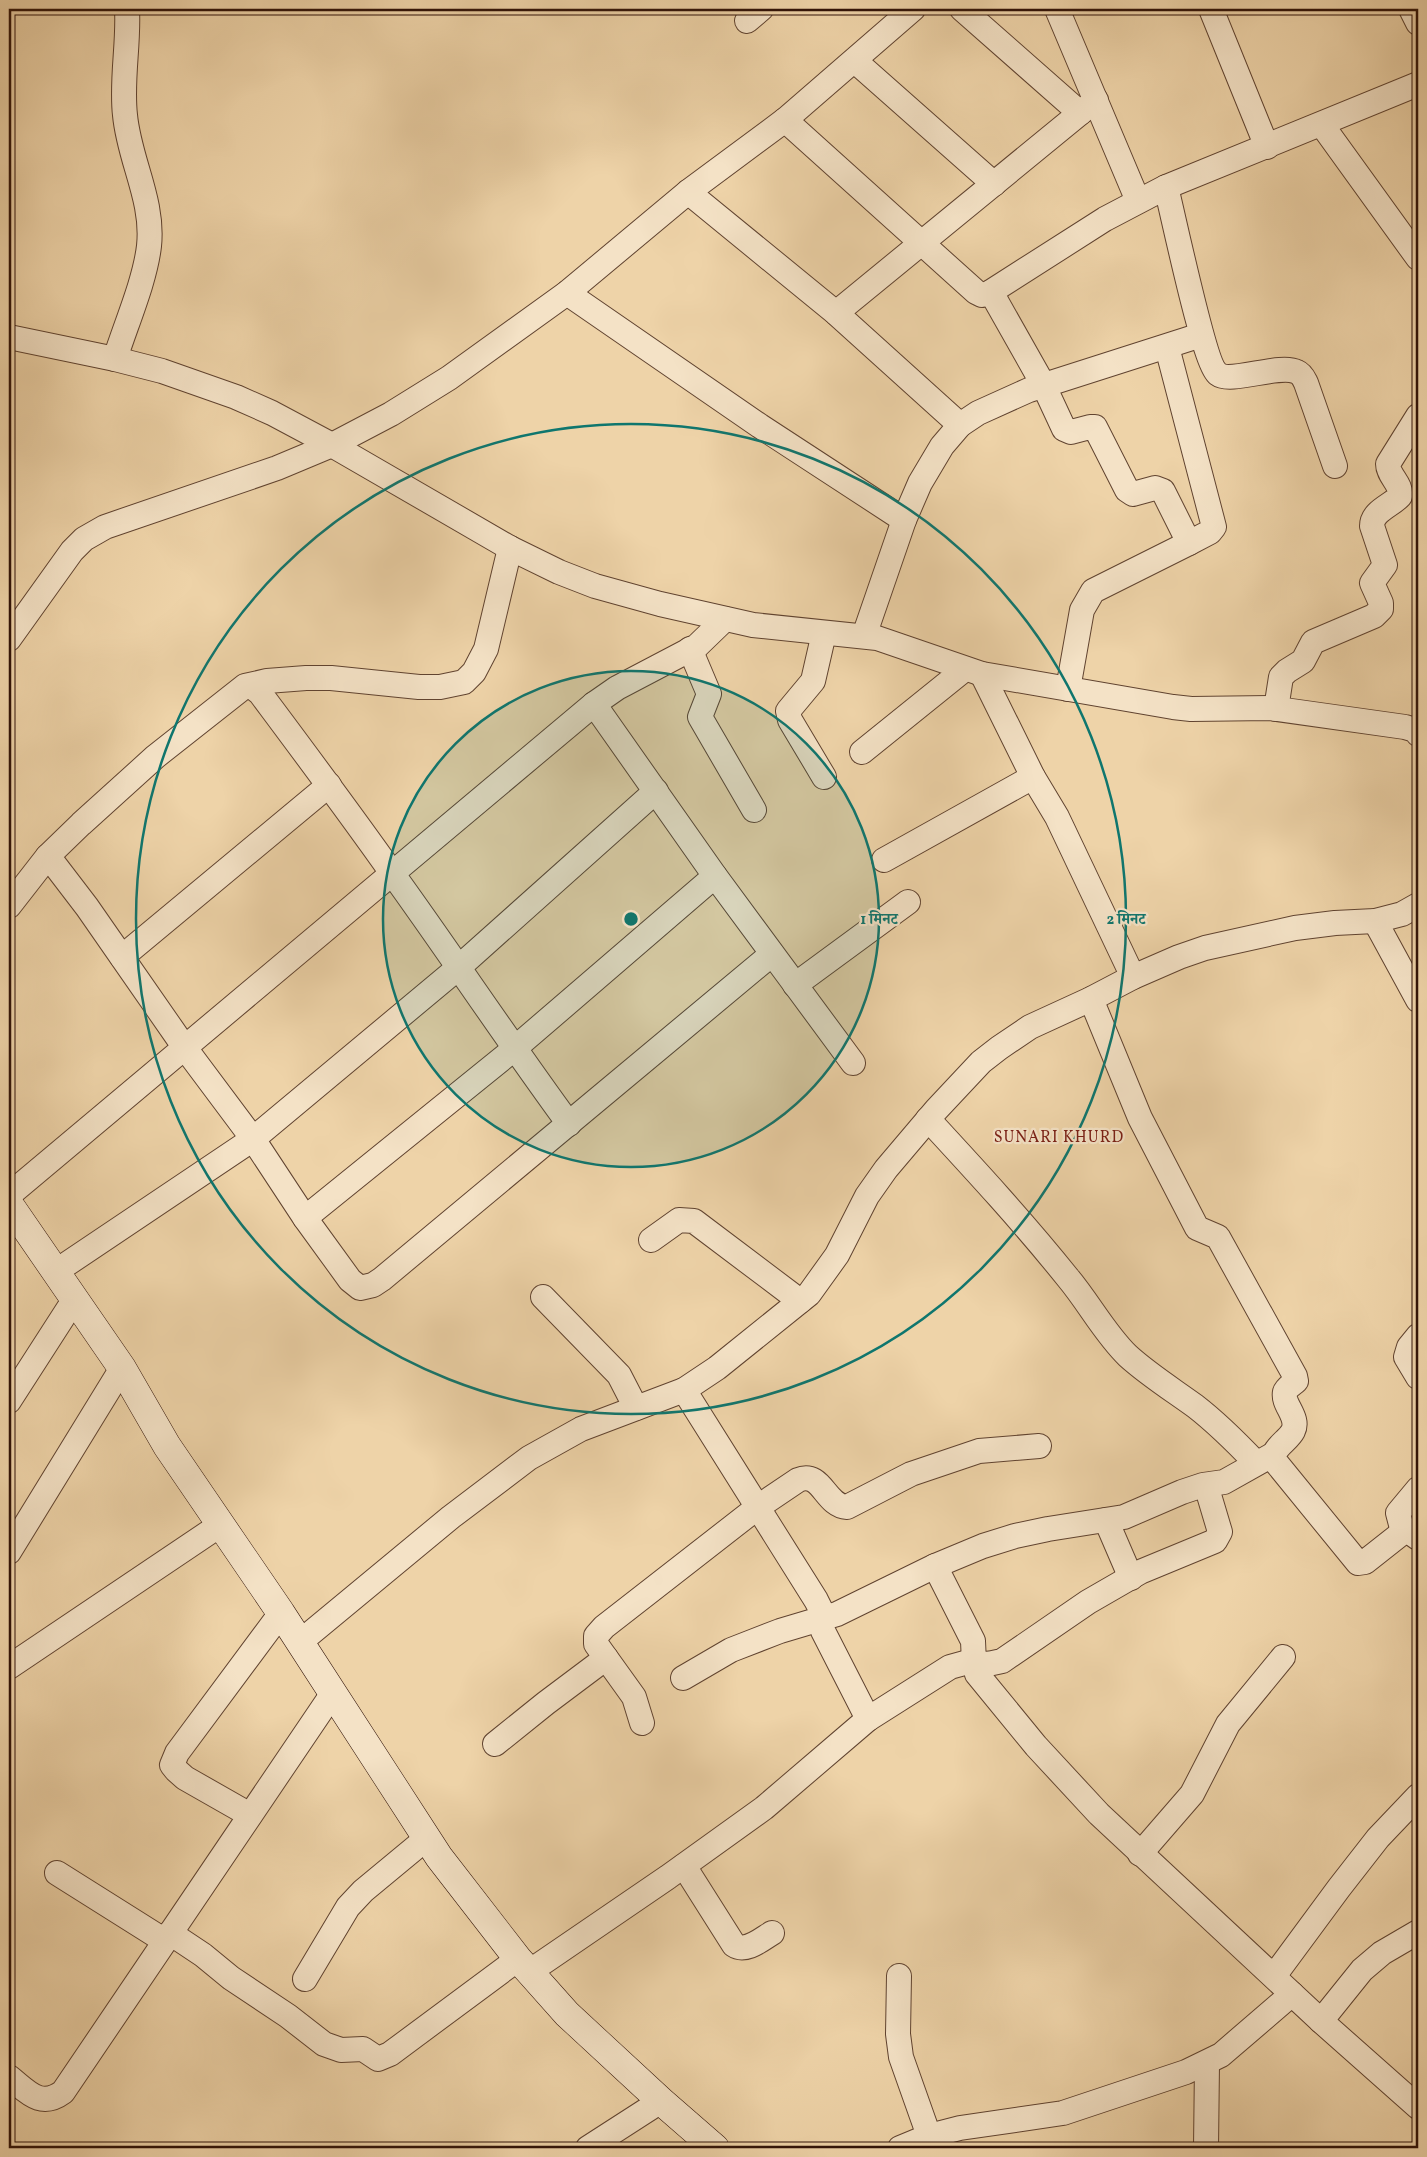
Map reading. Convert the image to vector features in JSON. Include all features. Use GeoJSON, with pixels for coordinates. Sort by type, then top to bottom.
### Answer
{"type":"FeatureCollection","features":[{"type":"Feature","properties":{"kind":"street"},"geometry":{"type":"LineString","coordinates":[[115,359],[146,264],[150,226],[148,206],[131,150],[125,115],[124,67],[127,9]]}},
{"type":"Feature","properties":{"kind":"street"},"geometry":{"type":"LineString","coordinates":[[9,639],[72,551],[90,535],[105,527],[277,468],[332,445],[391,414],[449,378],[567,293],[688,192],[785,120],[914,9]]}},
{"type":"Feature","properties":{"kind":"street"},"geometry":{"type":"LineString","coordinates":[[962,9],[1088,106]]}},
{"type":"Feature","properties":{"kind":"street"},"geometry":{"type":"LineString","coordinates":[[1057,9],[1088,106],[1138,201]]}},
{"type":"Feature","properties":{"kind":"street"},"geometry":{"type":"LineString","coordinates":[[1212,9],[1267,148]]}},
{"type":"Feature","properties":{"kind":"street"},"geometry":{"type":"LineString","coordinates":[[1411,9],[1418,22]]}},
{"type":"Feature","properties":{"kind":"street"},"geometry":{"type":"LineString","coordinates":[[855,61],[994,184]]}},
{"type":"Feature","properties":{"kind":"street"},"geometry":{"type":"LineString","coordinates":[[785,120],[921,244],[976,292],[982,295],[990,292],[1104,219],[1166,187],[1267,148],[1418,84]]}},
{"type":"Feature","properties":{"kind":"street"},"geometry":{"type":"LineString","coordinates":[[836,313],[1088,106]]}},
{"type":"Feature","properties":{"kind":"street"},"geometry":{"type":"LineString","coordinates":[[1322,125],[1418,258]]}},
{"type":"Feature","properties":{"kind":"street"},"geometry":{"type":"LineString","coordinates":[[1166,187],[1201,336],[1214,370],[1219,375],[1227,377],[1292,370],[1300,374],[1306,384],[1335,466]]}},
{"type":"Feature","properties":{"kind":"street"},"geometry":{"type":"LineString","coordinates":[[688,192],[836,313],[960,425]]}},
{"type":"Feature","properties":{"kind":"street"},"geometry":{"type":"LineString","coordinates":[[990,292],[1044,386],[1066,431],[1071,432],[1090,426],[1097,430],[1128,492],[1133,494],[1155,488],[1163,491],[1189,543]]}},
{"type":"Feature","properties":{"kind":"street"},"geometry":{"type":"LineString","coordinates":[[567,293],[760,426],[904,520]]}},
{"type":"Feature","properties":{"kind":"street"},"geometry":{"type":"LineString","coordinates":[[864,636],[904,520],[932,462],[951,434],[960,425],[1005,400],[1201,336]]}},
{"type":"Feature","properties":{"kind":"street"},"geometry":{"type":"LineString","coordinates":[[9,337],[115,359],[162,371],[236,397],[272,413],[332,445],[510,548],[559,572],[595,586],[660,604],[780,630],[864,636],[886,640],[974,672],[1068,689],[1173,707],[1276,709],[1406,727],[1415,730],[1418,734]]}},
{"type":"Feature","properties":{"kind":"street"},"geometry":{"type":"LineString","coordinates":[[1068,689],[1082,610],[1093,591],[1210,532],[1215,524],[1167,347]]}},
{"type":"Feature","properties":{"kind":"street"},"geometry":{"type":"LineString","coordinates":[[1276,709],[1281,678],[1287,671],[1303,662],[1313,642],[1374,616],[1381,609],[1381,603],[1372,583],[1383,570],[1385,562],[1372,520],[1400,496],[1400,489],[1390,472],[1388,464],[1418,416]]}},
{"type":"Feature","properties":{"kind":"street"},"geometry":{"type":"LineString","coordinates":[[9,906],[48,856],[155,757],[245,686],[267,681],[306,678],[331,678],[419,687],[440,687],[464,682],[474,672],[486,649],[510,548]]}},
{"type":"Feature","properties":{"kind":"street"},"geometry":{"type":"LineString","coordinates":[[9,1195],[594,704],[618,688],[690,649],[708,636],[725,619]]}},
{"type":"Feature","properties":{"kind":"street"},"geometry":{"type":"LineString","coordinates":[[824,633],[813,682],[788,711],[790,720],[824,777]]}},
{"type":"Feature","properties":{"kind":"street"},"geometry":{"type":"LineString","coordinates":[[690,649],[709,694],[700,717],[754,810]]}},
{"type":"Feature","properties":{"kind":"street"},"geometry":{"type":"LineString","coordinates":[[862,752],[974,672]]}},
{"type":"Feature","properties":{"kind":"street"},"geometry":{"type":"LineString","coordinates":[[974,672],[1033,777],[1058,817],[1133,977]]}},
{"type":"Feature","properties":{"kind":"street"},"geometry":{"type":"LineString","coordinates":[[251,686],[260,692],[393,873],[514,1049],[569,1124]]}},
{"type":"Feature","properties":{"kind":"street"},"geometry":{"type":"LineString","coordinates":[[594,704],[715,876],[853,1063]]}},
{"type":"Feature","properties":{"kind":"street"},"geometry":{"type":"LineString","coordinates":[[884,860],[1033,777]]}},
{"type":"Feature","properties":{"kind":"street"},"geometry":{"type":"LineString","coordinates":[[122,957],[329,785]]}},
{"type":"Feature","properties":{"kind":"street"},"geometry":{"type":"LineString","coordinates":[[55,1272],[254,1139],[458,968],[656,791]]}},
{"type":"Feature","properties":{"kind":"street"},"geometry":{"type":"LineString","coordinates":[[48,856],[88,907],[186,1048],[254,1139],[305,1218],[353,1283],[360,1288],[372,1285],[569,1124],[772,954]]}},
{"type":"Feature","properties":{"kind":"street"},"geometry":{"type":"LineString","coordinates":[[305,1218],[514,1049],[715,876]]}},
{"type":"Feature","properties":{"kind":"street"},"geometry":{"type":"LineString","coordinates":[[796,985],[908,902]]}},
{"type":"Feature","properties":{"kind":"street"},"geometry":{"type":"LineString","coordinates":[[300,1642],[451,1518],[529,1458],[581,1429],[684,1390],[717,1368],[800,1301],[815,1287],[837,1255],[876,1183],[928,1119],[981,1062],[1030,1027],[1179,957],[1267,934],[1328,924],[1375,921],[1402,914],[1418,905]]}},
{"type":"Feature","properties":{"kind":"street"},"geometry":{"type":"LineString","coordinates":[[1375,921],[1418,1000]]}},
{"type":"Feature","properties":{"kind":"street"},"geometry":{"type":"LineString","coordinates":[[683,1678],[745,1644],[780,1631],[821,1620],[869,1600],[935,1566],[983,1546],[1015,1536],[1124,1517],[1182,1492],[1224,1482],[1265,1459],[1292,1433],[1295,1422],[1284,1394],[1296,1381],[1295,1376],[1218,1237],[1197,1228],[1140,1118],[1091,999]]}},
{"type":"Feature","properties":{"kind":"street"},"geometry":{"type":"LineString","coordinates":[[928,1119],[1015,1214],[1128,1356],[1151,1376],[1197,1408],[1223,1430],[1265,1459],[1274,1460],[1358,1563],[1365,1562],[1411,1535],[1398,1513],[1418,1489]]}},
{"type":"Feature","properties":{"kind":"street"},"geometry":{"type":"LineString","coordinates":[[9,1204],[122,1368],[168,1446],[281,1613],[427,1838],[523,1965],[568,2014],[661,2101],[715,2148]]}},
{"type":"Feature","properties":{"kind":"street"},"geometry":{"type":"LineString","coordinates":[[651,1240],[679,1220],[694,1221],[800,1301]]}},
{"type":"Feature","properties":{"kind":"street"},"geometry":{"type":"LineString","coordinates":[[543,1297],[619,1375],[636,1408]]}},
{"type":"Feature","properties":{"kind":"street"},"geometry":{"type":"LineString","coordinates":[[9,1401],[74,1300]]}},
{"type":"Feature","properties":{"kind":"street"},"geometry":{"type":"LineString","coordinates":[[1418,1336],[1409,1347],[1406,1357],[1418,1376]]}},
{"type":"Feature","properties":{"kind":"street"},"geometry":{"type":"LineString","coordinates":[[9,1552],[122,1368]]}},
{"type":"Feature","properties":{"kind":"street"},"geometry":{"type":"LineString","coordinates":[[684,1390],[816,1600],[820,1608],[823,1631],[868,1719]]}},
{"type":"Feature","properties":{"kind":"street"},"geometry":{"type":"LineString","coordinates":[[642,1723],[634,1697],[595,1640],[599,1632],[758,1507],[798,1480],[811,1478],[817,1482],[836,1504],[847,1507],[910,1474],[979,1451],[1040,1446]]}},
{"type":"Feature","properties":{"kind":"street"},"geometry":{"type":"LineString","coordinates":[[57,1874],[168,1937],[204,1955],[239,1984],[288,2016],[324,2044],[341,2050],[363,2049],[378,2059],[390,2054],[523,1965],[684,1866],[786,1791],[868,1719],[950,1667],[962,1663],[992,1664],[1008,1658],[1088,1602],[1152,1567],[1215,1541],[1220,1532],[1206,1485]]}},
{"type":"Feature","properties":{"kind":"street"},"geometry":{"type":"LineString","coordinates":[[1106,1520],[1131,1578]]}},
{"type":"Feature","properties":{"kind":"street"},"geometry":{"type":"LineString","coordinates":[[9,1667],[220,1525]]}},
{"type":"Feature","properties":{"kind":"street"},"geometry":{"type":"LineString","coordinates":[[935,1566],[973,1641],[974,1663],[980,1678],[1036,1746],[1087,1802],[1140,1854],[1321,2021],[1418,2107]]}},
{"type":"Feature","properties":{"kind":"street"},"geometry":{"type":"LineString","coordinates":[[250,1816],[179,1774],[172,1765],[177,1753],[281,1613]]}},
{"type":"Feature","properties":{"kind":"street"},"geometry":{"type":"LineString","coordinates":[[495,1744],[606,1658]]}},
{"type":"Feature","properties":{"kind":"street"},"geometry":{"type":"LineString","coordinates":[[1140,1854],[1192,1794],[1228,1724],[1283,1658]]}},
{"type":"Feature","properties":{"kind":"street"},"geometry":{"type":"LineString","coordinates":[[9,2077],[30,2094],[44,2100],[51,2099],[63,2092],[332,1693]]}},
{"type":"Feature","properties":{"kind":"street"},"geometry":{"type":"LineString","coordinates":[[1274,1976],[1372,1846],[1418,1796]]}},
{"type":"Feature","properties":{"kind":"street"},"geometry":{"type":"LineString","coordinates":[[305,1979],[348,1907],[363,1891],[427,1838]]}},
{"type":"Feature","properties":{"kind":"street"},"geometry":{"type":"LineString","coordinates":[[684,1866],[734,1945],[739,1948],[746,1948],[772,1933]]}},
{"type":"Feature","properties":{"kind":"street"},"geometry":{"type":"LineString","coordinates":[[1321,2021],[1353,1980],[1371,1962],[1418,1932]]}},
{"type":"Feature","properties":{"kind":"street"},"geometry":{"type":"LineString","coordinates":[[898,1976],[898,2034],[901,2057],[929,2136]]}},
{"type":"Feature","properties":{"kind":"street"},"geometry":{"type":"LineString","coordinates":[[900,2148],[929,2136],[960,2128],[1063,2112],[1186,2072],[1207,2063],[1232,2046],[1292,1994]]}},
{"type":"Feature","properties":{"kind":"street"},"geometry":{"type":"LineString","coordinates":[[1206,2148],[1207,2063]]}},
{"type":"Feature","properties":{"kind":"street"},"geometry":{"type":"LineString","coordinates":[[588,2148],[661,2101]]}},
{"type":"Feature","properties":{"kind":"district","name":"SUNARI KHURD"},"geometry":{"type":"Point","coordinates":[1059,1138]}}]}
